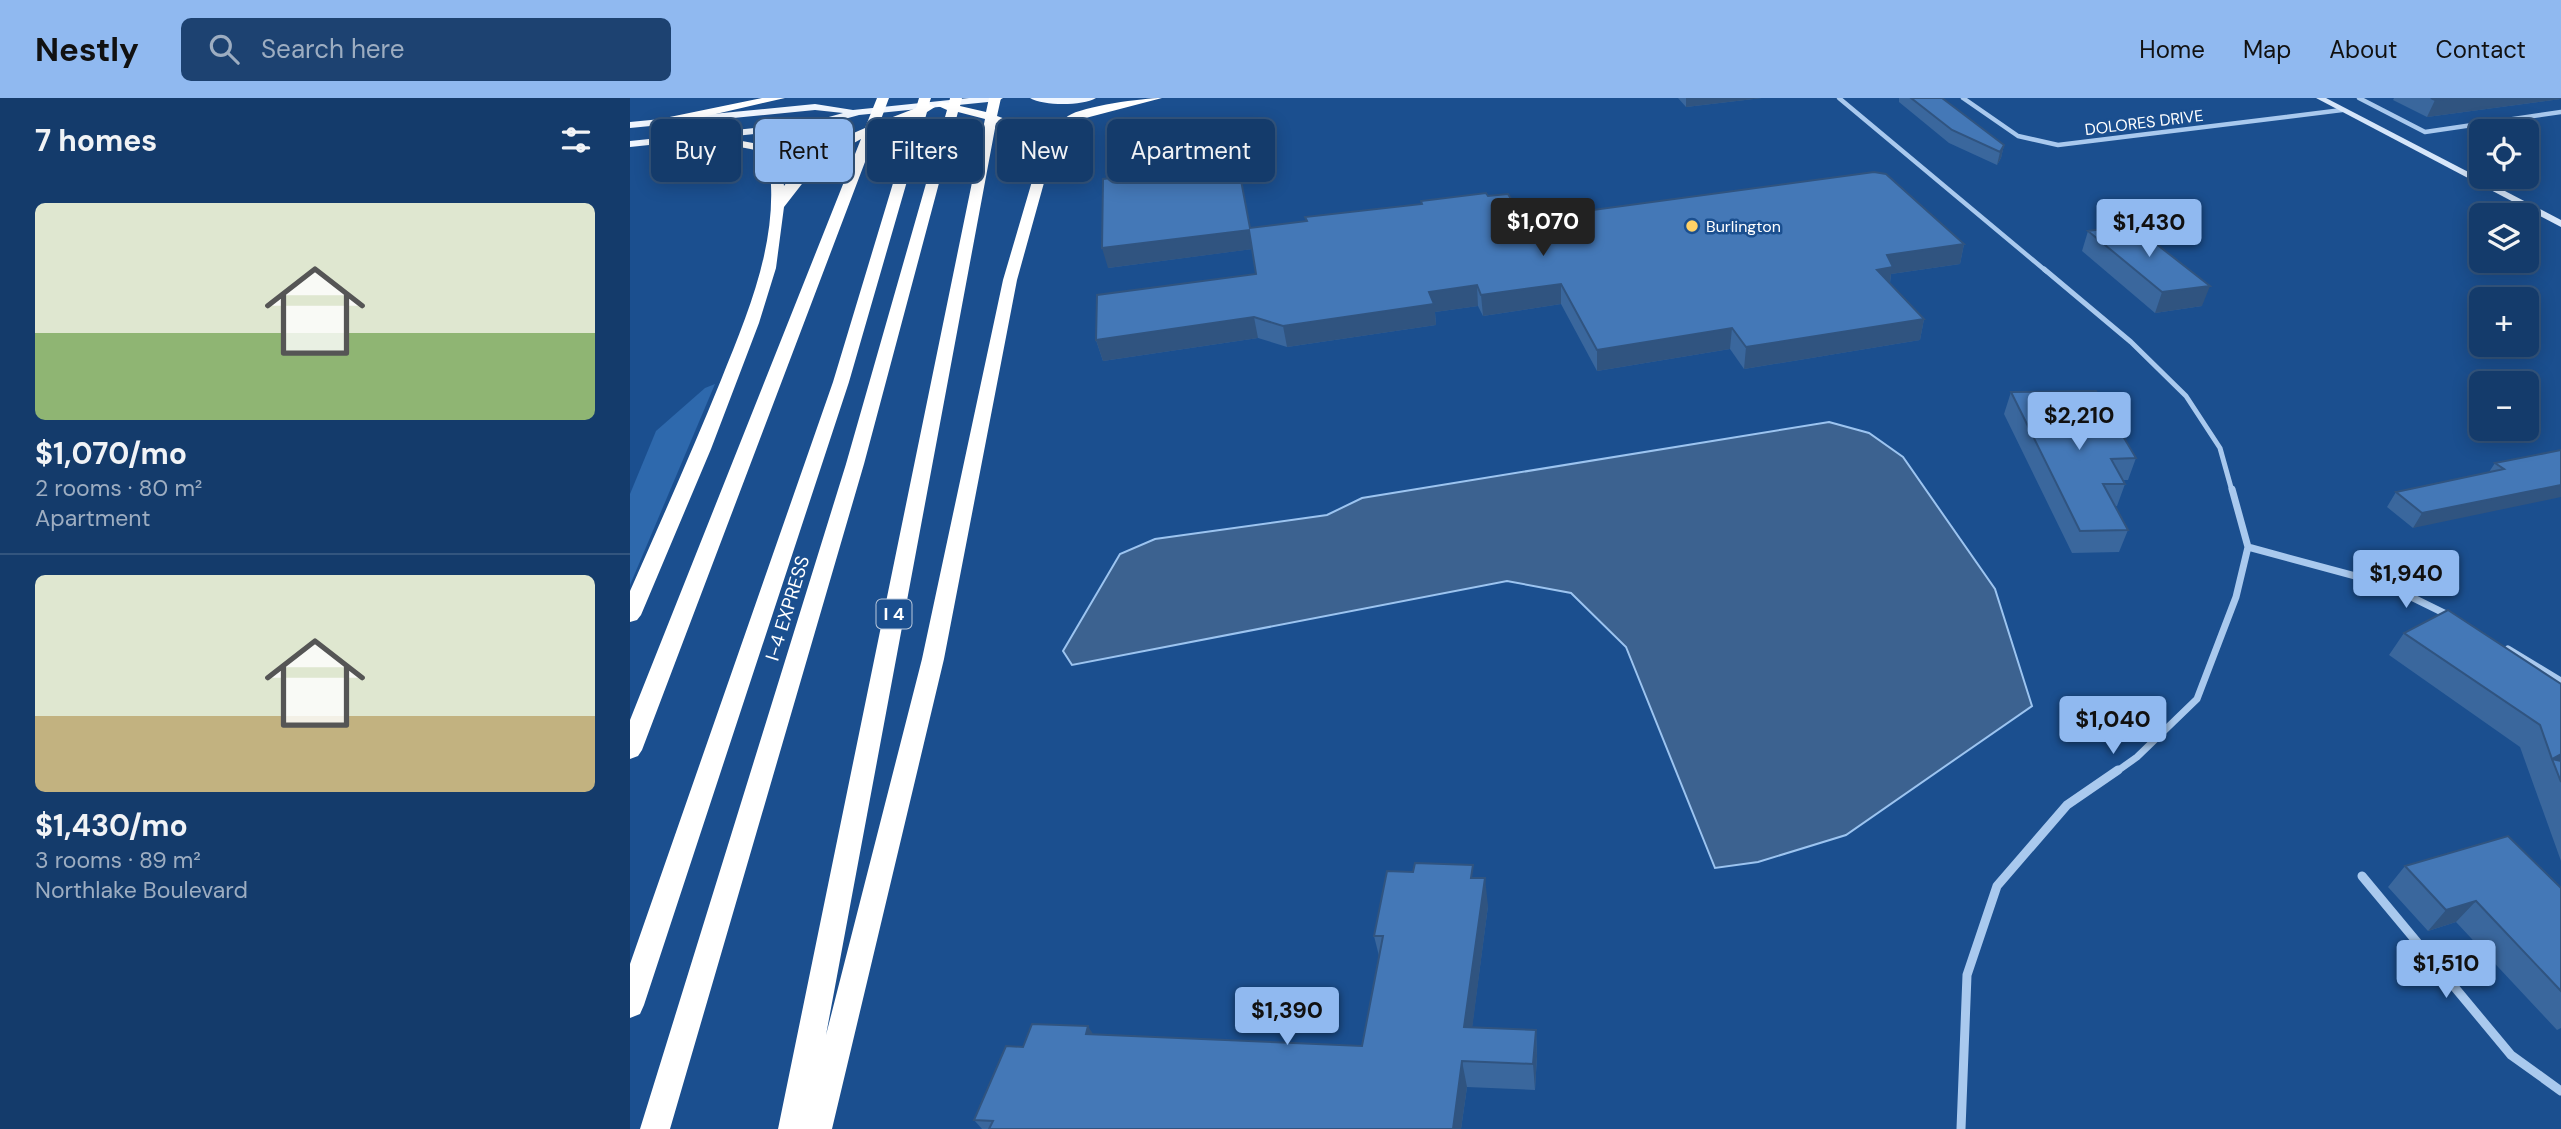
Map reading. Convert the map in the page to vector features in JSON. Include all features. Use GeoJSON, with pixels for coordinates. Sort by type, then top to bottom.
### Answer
{"type":"FeatureCollection","features":[{"type":"Feature","properties":{"kind":"highway"},"geometry":{"type":"LineString","coordinates":[[675,119],[779,98]]}},
{"type":"Feature","properties":{"kind":"highway"},"geometry":{"type":"LineString","coordinates":[[630,750],[883,98]]}},
{"type":"Feature","properties":{"kind":"highway"},"geometry":{"type":"LineString","coordinates":[[916,98],[942,99],[997,119]]}},
{"type":"Feature","properties":{"kind":"highway","name":"I 4"},"geometry":{"type":"LineString","coordinates":[[793,1129],[996,98]]}},
{"type":"Feature","properties":{"kind":"highway"},"geometry":{"type":"LineString","coordinates":[[1072,119],[1095,110],[1156,98]]}},
{"type":"Feature","properties":{"kind":"highway"},"geometry":{"type":"LineString","coordinates":[[779,204],[788,187],[806,167],[845,142],[942,99]]}},
{"type":"Feature","properties":{"kind":"highway","name":"I-4 EXPRESS"},"geometry":{"type":"LineString","coordinates":[[630,1005],[841,383],[942,99]]}},
{"type":"Feature","properties":{"kind":"highway","name":"I-4 EXPRESS"},"geometry":{"type":"LineString","coordinates":[[656,1129],[855,464],[942,99]]}},
{"type":"Feature","properties":{"kind":"highway"},"geometry":{"type":"LineString","coordinates":[[630,615],[715,415],[766,278],[779,204],[774,161],[769,152],[762,148],[741,143]]}},
{"type":"Feature","properties":{"kind":"highway"},"geometry":{"type":"LineString","coordinates":[[817,1129],[933,659],[1010,279],[1038,182]]}},
{"type":"Feature","properties":{"kind":"main road"},"geometry":{"type":"LineString","coordinates":[[741,133],[812,125],[858,112],[942,99],[996,98]]}},
{"type":"Feature","properties":{"kind":"main road"},"geometry":{"type":"LineString","coordinates":[[1035,98],[1091,98]]}},
{"type":"Feature","properties":{"kind":"main road"},"geometry":{"type":"LineString","coordinates":[[691,119],[815,107],[858,112]]}},
{"type":"Feature","properties":{"kind":"main road"},"geometry":{"type":"LineString","coordinates":[[630,125],[651,123]]}},
{"type":"Feature","properties":{"kind":"main road"},"geometry":{"type":"LineString","coordinates":[[630,144],[651,142]]}},
{"type":"Feature","properties":{"kind":"street"},"geometry":{"type":"LineString","coordinates":[[1839,98],[2131,342],[2186,396],[2220,448],[2248,547],[2236,597],[2197,699],[2137,757],[2067,805],[1997,886],[1967,975],[1961,1129]]}},
{"type":"Feature","properties":{"kind":"street","name":"DOLORES DRIVE"},"geometry":{"type":"LineString","coordinates":[[1963,98],[2016,138],[2043,145],[2342,110]]}},
{"type":"Feature","properties":{"kind":"street"},"geometry":{"type":"LineString","coordinates":[[2319,98],[2561,224]]}},
{"type":"Feature","properties":{"kind":"street"},"geometry":{"type":"LineString","coordinates":[[2359,98],[2425,132],[2561,112]]}},
{"type":"Feature","properties":{"kind":"street"},"geometry":{"type":"LineString","coordinates":[[2248,547],[2385,584],[2454,618]]}},
{"type":"Feature","properties":{"kind":"street"},"geometry":{"type":"LineString","coordinates":[[2502,646],[2561,681]]}},
{"type":"Feature","properties":{"kind":"street"},"geometry":{"type":"LineString","coordinates":[[2362,876],[2511,1055],[2561,1091]]}},
{"type":"Feature","properties":{"kind":"shaded area"},"geometry":{"type":"Polygon","coordinates":[[[715,384],[630,585],[630,494],[656,431],[705,388],[715,384]]]}},
{"type":"Feature","properties":{"kind":"shaded area"},"geometry":{"type":"Polygon","coordinates":[[[1829,422],[1869,433],[1903,457],[1995,589],[2032,706],[1846,835],[1758,862],[1715,868],[1626,647],[1571,593],[1507,581],[1072,665],[1063,651],[1120,554],[1155,539],[1327,515],[1362,498],[1829,422]]]}},
{"type":"Feature","properties":{"kind":"building"},"geometry":{"type":"Polygon","coordinates":[[[1911,98],[1942,98],[2004,145],[2000,152],[1952,130],[1911,98]]]}},
{"type":"Feature","properties":{"kind":"building"},"geometry":{"type":"Polygon","coordinates":[[[1874,172],[1886,174],[1964,244],[1887,255],[1893,267],[1877,270],[1924,319],[1746,347],[1732,328],[1597,350],[1561,284],[1481,295],[1477,285],[1429,292],[1434,304],[1283,326],[1254,317],[1096,340],[1097,295],[1256,274],[1249,230],[1102,248],[1103,179],[1107,179],[1107,182],[1241,182],[1250,228],[1307,221],[1305,217],[1422,204],[1421,201],[1486,193],[1488,196],[1508,194],[1516,207],[1542,203],[1578,212],[1874,172]]]}},
{"type":"Feature","properties":{"kind":"building"},"geometry":{"type":"Polygon","coordinates":[[[2132,225],[2210,286],[2162,292],[2088,231],[2132,225]]]}},
{"type":"Feature","properties":{"kind":"building"},"geometry":{"type":"Polygon","coordinates":[[[2096,391],[2136,458],[2111,459],[2125,484],[2103,484],[2128,530],[2080,531],[2011,392],[2096,391]]]}},
{"type":"Feature","properties":{"kind":"building"},"geometry":{"type":"Polygon","coordinates":[[[2561,450],[2561,485],[2422,513],[2396,492],[2504,469],[2495,463],[2561,450]]]}},
{"type":"Feature","properties":{"kind":"building"},"geometry":{"type":"Polygon","coordinates":[[[2448,610],[2561,684],[2561,754],[2552,759],[2540,725],[2404,633],[2448,610]]]}},
{"type":"Feature","properties":{"kind":"building"},"geometry":{"type":"Polygon","coordinates":[[[2552,759],[2561,761],[2561,782],[2552,759]]]}},
{"type":"Feature","properties":{"kind":"building"},"geometry":{"type":"Polygon","coordinates":[[[2508,836],[2561,888],[2561,991],[2476,901],[2446,910],[2405,866],[2508,836]]]}},
{"type":"Feature","properties":{"kind":"building"},"geometry":{"type":"Polygon","coordinates":[[[1415,863],[1473,865],[1471,878],[1485,878],[1464,1027],[1536,1030],[1533,1064],[1462,1061],[1453,1129],[989,1129],[993,1121],[974,1120],[1006,1046],[1023,1047],[1032,1024],[1088,1026],[1086,1034],[1362,1046],[1383,936],[1374,936],[1387,871],[1413,872],[1415,863]]]}},
{"type":"Feature","properties":{"kind":"place","name":"Burlington"},"geometry":{"type":"Point","coordinates":[1692,226]}}]}
